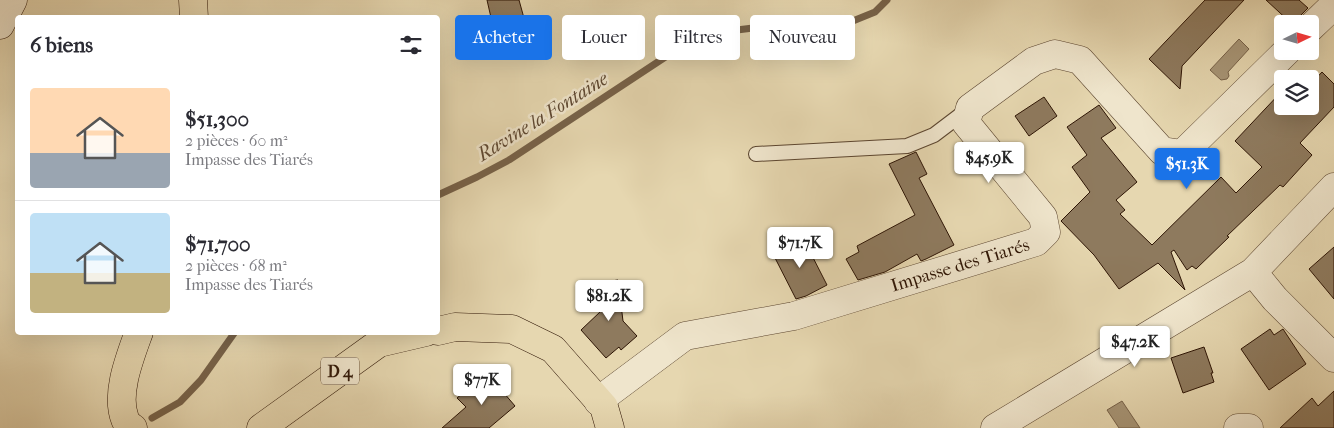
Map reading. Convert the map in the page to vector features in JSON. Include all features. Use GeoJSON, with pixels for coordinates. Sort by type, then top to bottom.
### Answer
{"type":"FeatureCollection","features":[{"type":"Feature","properties":{"kind":"main road"},"geometry":{"type":"LineString","coordinates":[[193,0],[194,15]]}},
{"type":"Feature","properties":{"kind":"main road"},"geometry":{"type":"LineString","coordinates":[[440,330],[456,328],[512,329],[553,349],[604,407],[610,428]]}},
{"type":"Feature","properties":{"kind":"main road"},"geometry":{"type":"LineString","coordinates":[[133,428],[125,420],[121,393],[138,335]]}},
{"type":"Feature","properties":{"kind":"main road","name":"D 4"},"geometry":{"type":"LineString","coordinates":[[261,428],[379,343],[413,335]]}},
{"type":"Feature","properties":{"kind":"street"},"geometry":{"type":"LineString","coordinates":[[0,24],[13,0]]}},
{"type":"Feature","properties":{"kind":"street"},"geometry":{"type":"LineString","coordinates":[[1319,19],[1334,5]]}},
{"type":"Feature","properties":{"kind":"street"},"geometry":{"type":"LineString","coordinates":[[970,108],[1034,61],[1055,54],[1080,60],[1162,151],[1182,154],[1278,60]]}},
{"type":"Feature","properties":{"kind":"street","name":"Impasse des Tiarés"},"geometry":{"type":"LineString","coordinates":[[598,401],[685,336],[794,316],[1036,242],[1046,232],[1043,217],[966,123],[970,108]]}},
{"type":"Feature","properties":{"kind":"street"},"geometry":{"type":"LineString","coordinates":[[995,428],[1253,272],[1334,187]]}},
{"type":"Feature","properties":{"kind":"street"},"geometry":{"type":"LineString","coordinates":[[1253,272],[1275,299],[1334,358]]}},
{"type":"Feature","properties":{"kind":"street"},"geometry":{"type":"LineString","coordinates":[[1238,428],[1249,428]]}},
{"type":"Feature","properties":{"kind":"lane"},"geometry":{"type":"LineString","coordinates":[[756,154],[907,146],[934,135],[970,108]]}},
{"type":"Feature","properties":{"kind":"shaded area"},"geometry":{"type":"Polygon","coordinates":[[[1239,39],[1249,49],[1228,72],[1229,76],[1227,79],[1221,80],[1210,70],[1239,39]]]}},
{"type":"Feature","properties":{"kind":"shaded area"},"geometry":{"type":"Polygon","coordinates":[[[1122,401],[1140,428],[1119,428],[1107,410],[1122,401]]]}},
{"type":"Feature","properties":{"kind":"building"},"geometry":{"type":"Polygon","coordinates":[[[487,0],[519,0],[523,15],[490,15],[487,0]]]}},
{"type":"Feature","properties":{"kind":"building"},"geometry":{"type":"Polygon","coordinates":[[[1205,0],[1244,0],[1182,66],[1180,89],[1149,59],[1205,0]]]}},
{"type":"Feature","properties":{"kind":"building"},"geometry":{"type":"Polygon","coordinates":[[[1266,0],[1299,0],[1308,8],[1301,15],[1282,15],[1266,0]]]}},
{"type":"Feature","properties":{"kind":"building"},"geometry":{"type":"Polygon","coordinates":[[[1322,72],[1334,84],[1334,107],[1300,143],[1312,155],[1283,187],[1280,185],[1196,269],[1192,266],[1187,270],[1174,250],[1171,252],[1185,290],[1158,263],[1119,289],[1094,255],[1061,221],[1090,192],[1072,167],[1087,155],[1067,127],[1099,105],[1116,128],[1101,138],[1137,182],[1116,200],[1125,210],[1120,214],[1152,245],[1221,177],[1236,193],[1262,167],[1235,141],[1274,100],[1274,115],[1319,115],[1319,75],[1322,72]]]}},
{"type":"Feature","properties":{"kind":"building"},"geometry":{"type":"Polygon","coordinates":[[[1044,97],[1057,116],[1029,136],[1015,116],[1044,97]]]}},
{"type":"Feature","properties":{"kind":"building"},"geometry":{"type":"Polygon","coordinates":[[[916,152],[927,174],[919,178],[954,245],[921,261],[917,254],[885,272],[858,280],[846,259],[859,252],[857,246],[915,215],[889,164],[916,152]]]}},
{"type":"Feature","properties":{"kind":"building"},"geometry":{"type":"Polygon","coordinates":[[[803,238],[827,285],[796,299],[773,254],[803,238]]]}},
{"type":"Feature","properties":{"kind":"building"},"geometry":{"type":"Polygon","coordinates":[[[1334,247],[1334,299],[1309,269],[1334,247]]]}},
{"type":"Feature","properties":{"kind":"building"},"geometry":{"type":"Polygon","coordinates":[[[618,280],[623,321],[637,336],[621,350],[619,347],[606,358],[581,330],[601,311],[597,283],[618,280]]]}},
{"type":"Feature","properties":{"kind":"building"},"geometry":{"type":"Polygon","coordinates":[[[1270,329],[1274,335],[1283,329],[1306,364],[1269,390],[1241,349],[1270,329]]]}},
{"type":"Feature","properties":{"kind":"building"},"geometry":{"type":"Polygon","coordinates":[[[1204,347],[1213,373],[1211,373],[1214,382],[1183,393],[1171,358],[1204,347]]]}},
{"type":"Feature","properties":{"kind":"building"},"geometry":{"type":"Polygon","coordinates":[[[487,373],[515,406],[489,428],[442,428],[466,407],[457,398],[487,373]]]}},
{"type":"Feature","properties":{"kind":"building"},"geometry":{"type":"Polygon","coordinates":[[[1334,391],[1334,428],[1280,428],[1312,398],[1318,406],[1334,391]]]}},
{"type":"Feature","properties":{"kind":"waterway","name":"Ravine la Fontaine"},"geometry":{"type":"LineString","coordinates":[[440,194],[509,160],[676,50],[713,33],[761,27],[821,29],[838,27],[875,12],[887,0]]}},
{"type":"Feature","properties":{"kind":"waterway","name":"Ravine la Fontaine"},"geometry":{"type":"LineString","coordinates":[[152,418],[180,402],[201,380],[233,335]]}}]}
